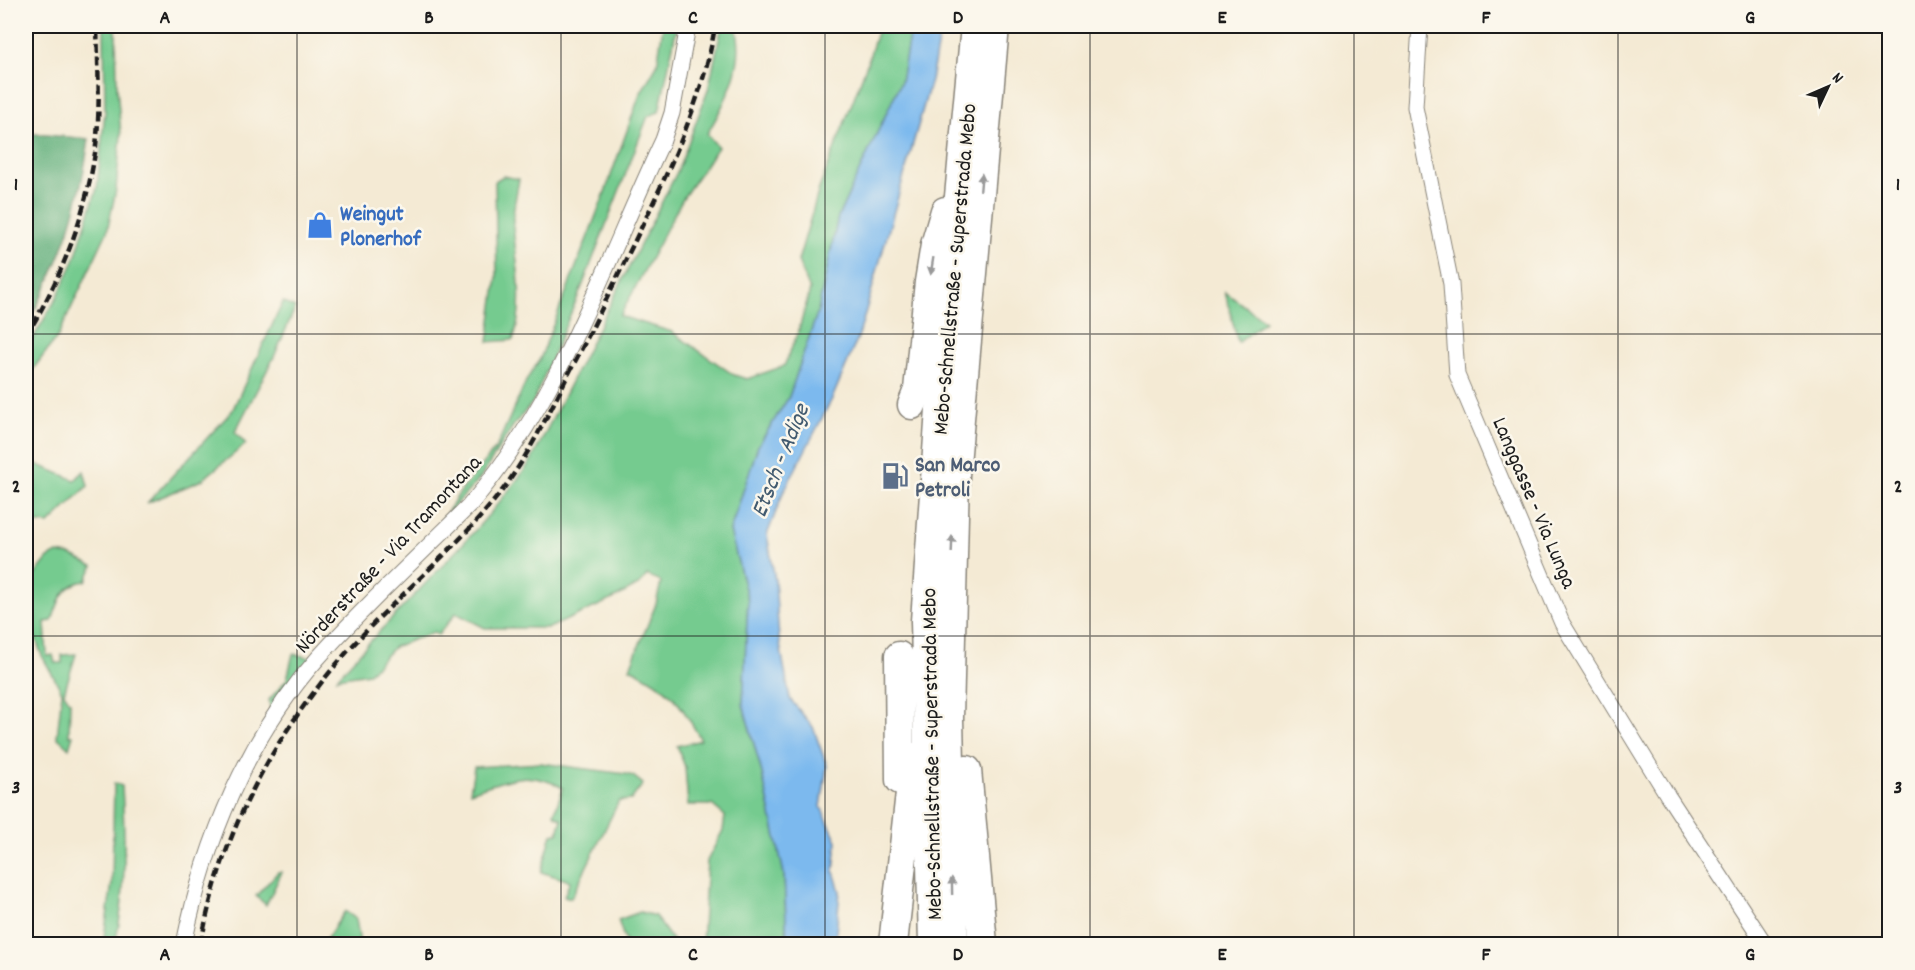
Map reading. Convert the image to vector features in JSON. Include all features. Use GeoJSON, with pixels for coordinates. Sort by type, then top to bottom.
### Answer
{"type":"FeatureCollection","features":[{"type":"Feature","properties":{"kind":"highway","name":"Mebo-Schnellstraße - Superstrada Mebo"},"geometry":{"type":"LineString","coordinates":[[933,945],[925,621],[944,367],[975,26]]}},
{"type":"Feature","properties":{"kind":"highway","name":"Mebo-Schnellstraße - Superstrada Mebo"},"geometry":{"type":"LineString","coordinates":[[954,945],[949,718],[955,476],[995,26]]}},
{"type":"Feature","properties":{"kind":"highway"},"geometry":{"type":"LineString","coordinates":[[912,405],[918,390],[929,282],[935,245],[944,218],[957,127],[968,108]]}},
{"type":"Feature","properties":{"kind":"highway"},"geometry":{"type":"LineString","coordinates":[[951,574],[962,605],[962,716],[983,945]]}},
{"type":"Feature","properties":{"kind":"highway"},"geometry":{"type":"LineString","coordinates":[[893,945],[915,750],[917,646],[925,621]]}},
{"type":"Feature","properties":{"kind":"highway"},"geometry":{"type":"LineString","coordinates":[[885,945],[900,793],[898,656]]}},
{"type":"Feature","properties":{"kind":"street","name":"Nörderstraße - Via Tramontana"},"geometry":{"type":"LineString","coordinates":[[184,945],[195,893],[219,819],[272,721],[317,659],[469,506],[526,431],[567,350],[663,141],[672,113],[688,26]]}},
{"type":"Feature","properties":{"kind":"street","name":"Langgasse - Via Lunga"},"geometry":{"type":"LineString","coordinates":[[1420,26],[1414,107],[1451,284],[1457,375],[1563,623],[1668,796],[1765,945]]}},
{"type":"Feature","properties":{"kind":"green space"},"geometry":{"type":"Polygon","coordinates":[[[104,26],[116,26],[121,135],[116,190],[107,232],[58,336],[28,376],[26,350],[55,301],[74,261],[97,188],[105,111],[104,26]]]}},
{"type":"Feature","properties":{"kind":"green space"},"geometry":{"type":"Polygon","coordinates":[[[663,26],[677,26],[659,112],[648,116],[582,287],[533,402],[513,426],[481,477],[443,519],[458,495],[496,448],[527,379],[540,359],[604,195],[640,94],[657,65],[663,26]]]}},
{"type":"Feature","properties":{"kind":"green space"},"geometry":{"type":"Polygon","coordinates":[[[722,26],[735,26],[739,53],[733,82],[707,134],[718,147],[683,198],[620,316],[672,332],[734,375],[747,379],[784,366],[798,333],[810,290],[798,261],[819,189],[867,64],[879,26],[911,26],[901,82],[838,217],[818,311],[789,397],[758,446],[730,531],[748,600],[743,704],[762,773],[784,874],[787,944],[702,944],[707,861],[723,830],[725,816],[712,805],[688,805],[685,767],[677,746],[701,740],[673,697],[655,682],[630,668],[656,604],[661,582],[647,575],[640,584],[615,598],[549,628],[485,628],[456,613],[438,635],[434,632],[394,647],[369,673],[337,678],[462,545],[531,461],[678,170],[708,90],[722,26]]]}},
{"type":"Feature","properties":{"kind":"green space"},"geometry":{"type":"Polygon","coordinates":[[[26,133],[89,139],[80,190],[67,235],[50,280],[26,326],[26,133]]]}},
{"type":"Feature","properties":{"kind":"green space"},"geometry":{"type":"Polygon","coordinates":[[[503,176],[519,179],[513,219],[520,298],[519,312],[513,340],[488,342],[497,277],[495,181],[503,176]]]}},
{"type":"Feature","properties":{"kind":"green space"},"geometry":{"type":"Polygon","coordinates":[[[1225,292],[1265,321],[1238,343],[1225,292]]]}},
{"type":"Feature","properties":{"kind":"green space"},"geometry":{"type":"Polygon","coordinates":[[[283,302],[295,308],[274,357],[235,432],[246,444],[202,480],[147,503],[232,411],[283,302]]]}},
{"type":"Feature","properties":{"kind":"green space"},"geometry":{"type":"Polygon","coordinates":[[[26,460],[75,480],[84,471],[88,486],[49,524],[26,522],[26,460]]]}},
{"type":"Feature","properties":{"kind":"green space"},"geometry":{"type":"Polygon","coordinates":[[[57,553],[70,555],[93,566],[86,581],[72,586],[63,595],[52,621],[45,622],[47,656],[53,655],[55,663],[62,663],[62,655],[76,654],[64,693],[70,702],[69,735],[73,735],[69,748],[57,737],[62,692],[42,656],[26,613],[26,564],[33,577],[48,558],[57,553]]]}},
{"type":"Feature","properties":{"kind":"green space"},"geometry":{"type":"Polygon","coordinates":[[[293,654],[317,659],[272,721],[269,700],[287,679],[293,654]]]}},
{"type":"Feature","properties":{"kind":"green space"},"geometry":{"type":"Polygon","coordinates":[[[540,763],[626,774],[633,776],[643,784],[631,800],[619,801],[571,898],[564,896],[570,881],[541,872],[552,834],[558,833],[562,819],[554,814],[563,788],[538,778],[527,777],[506,780],[470,792],[474,767],[540,763]]]}},
{"type":"Feature","properties":{"kind":"green space"},"geometry":{"type":"Polygon","coordinates":[[[114,783],[122,786],[124,845],[122,905],[115,944],[103,944],[112,883],[114,783]]]}},
{"type":"Feature","properties":{"kind":"green space"},"geometry":{"type":"Polygon","coordinates":[[[278,872],[282,872],[266,905],[256,896],[278,872]]]}},
{"type":"Feature","properties":{"kind":"green space"},"geometry":{"type":"Polygon","coordinates":[[[345,911],[356,919],[360,944],[323,944],[345,911]]]}},
{"type":"Feature","properties":{"kind":"green space"},"geometry":{"type":"Polygon","coordinates":[[[640,912],[655,916],[675,944],[626,944],[618,920],[640,912]]]}},
{"type":"Feature","properties":{"kind":"water","name":"Etsch - Adige"},"geometry":{"type":"Polygon","coordinates":[[[911,26],[941,26],[931,80],[859,335],[832,399],[783,493],[767,535],[775,580],[779,639],[790,699],[813,727],[827,766],[821,807],[837,841],[834,872],[840,891],[835,944],[787,944],[784,874],[762,773],[743,704],[748,600],[730,531],[758,446],[789,397],[818,311],[838,217],[901,82],[911,26]]]}},
{"type":"Feature","properties":{"kind":"railway"},"geometry":{"type":"LineString","coordinates":[[26,336],[50,293],[70,248],[91,177],[98,122],[97,26]]}},
{"type":"Feature","properties":{"kind":"railway"},"geometry":{"type":"LineString","coordinates":[[201,944],[211,899],[241,814],[285,734],[310,697],[339,661],[486,510],[513,476],[533,442],[644,222],[677,150],[696,102],[715,26]]}},
{"type":"Feature","properties":{"kind":"place","name":"Weingut Plonerhof"},"geometry":{"type":"Point","coordinates":[320,225]}},
{"type":"Feature","properties":{"kind":"place","name":"San Marco Petroli"},"geometry":{"type":"Point","coordinates":[895,476]}}]}
